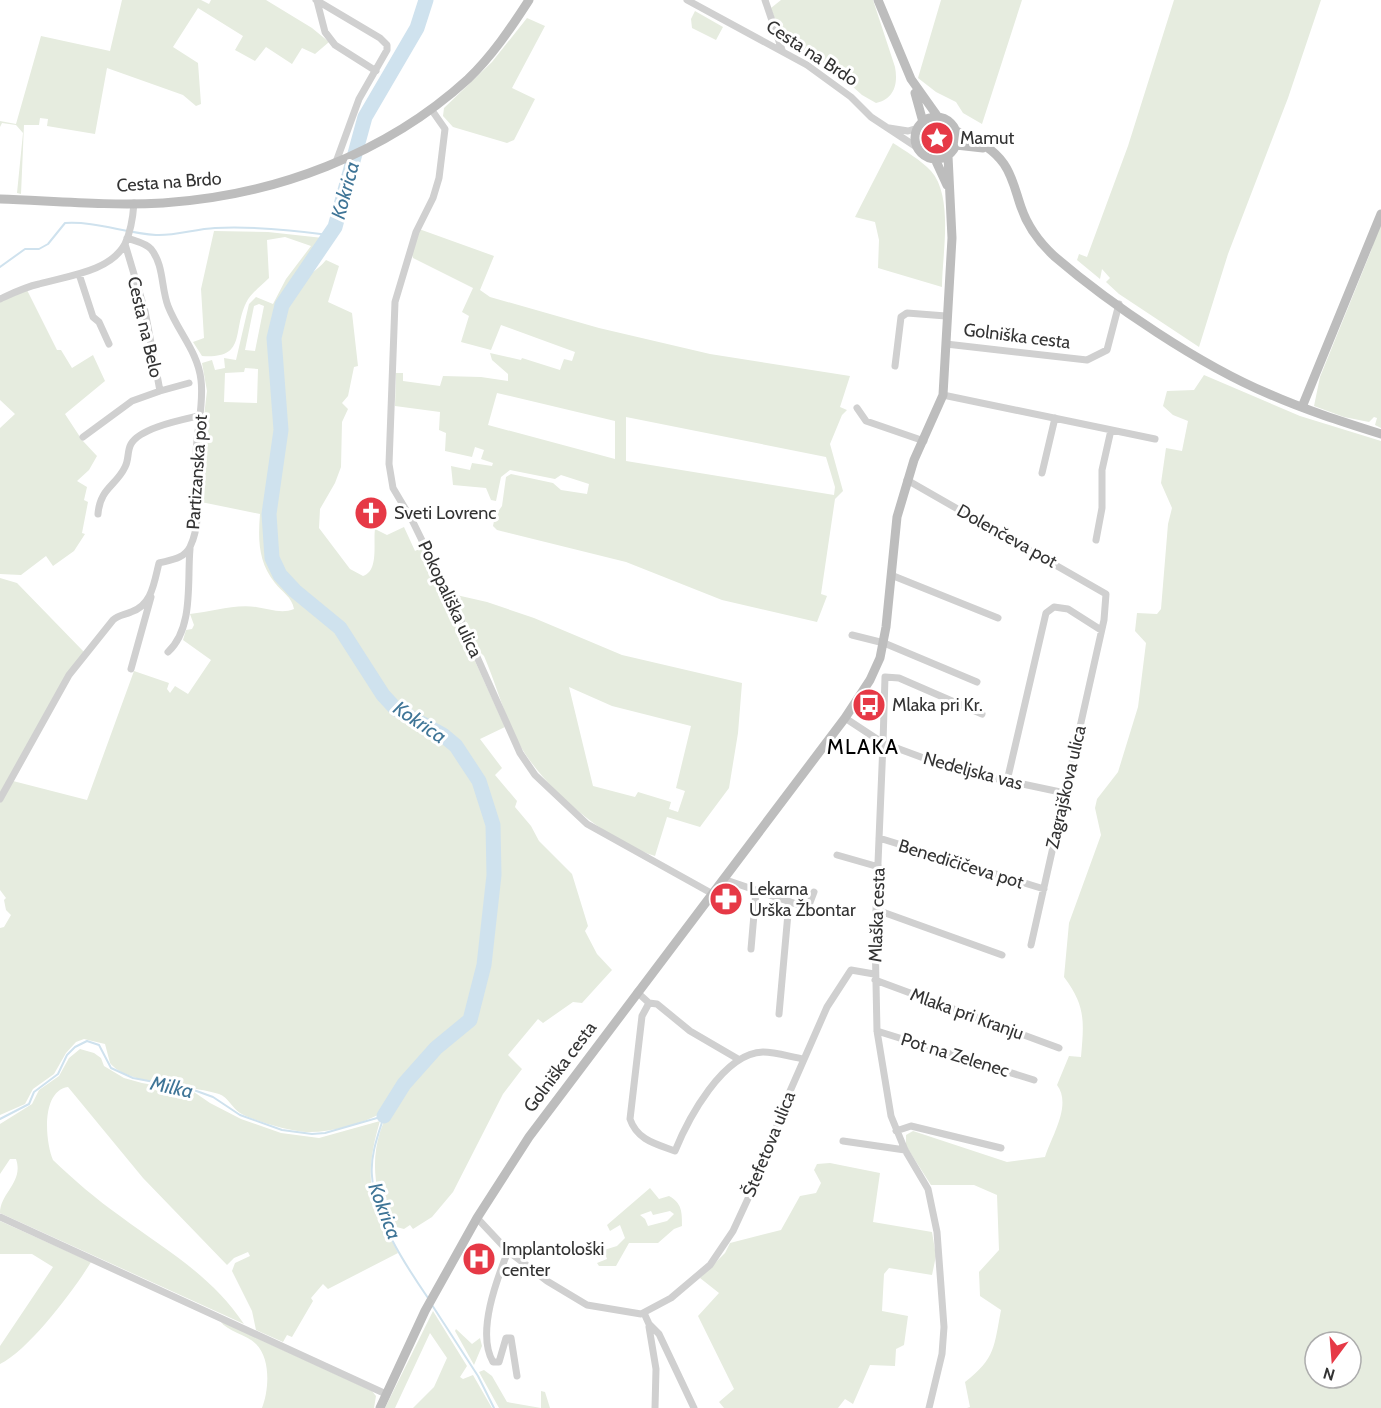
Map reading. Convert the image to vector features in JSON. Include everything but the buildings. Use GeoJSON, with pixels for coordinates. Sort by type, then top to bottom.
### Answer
{"type":"FeatureCollection","features":[{"type":"Feature","properties":{"kind":"main road","name":"Cesta na Brdo"},"geometry":{"type":"LineString","coordinates":[[0,199],[134,203],[231,195],[285,181],[336,162],[392,136],[446,98],[469,78],[494,51],[529,0]]}},
{"type":"Feature","properties":{"kind":"main road"},"geometry":{"type":"LineString","coordinates":[[878,0],[911,79],[920,125],[915,135],[918,148],[928,157],[935,159],[948,156],[956,145],[956,131],[952,124],[938,117],[911,79]]}},
{"type":"Feature","properties":{"kind":"main road"},"geometry":{"type":"LineString","coordinates":[[920,125],[938,117]]}},
{"type":"Feature","properties":{"kind":"main road"},"geometry":{"type":"LineString","coordinates":[[956,131],[989,149],[1005,165],[1027,221],[1036,236],[1053,255],[1119,304],[1214,366],[1268,394],[1381,434]]}},
{"type":"Feature","properties":{"kind":"main road"},"geometry":{"type":"LineString","coordinates":[[956,145],[989,149]]}},
{"type":"Feature","properties":{"kind":"main road","name":"Golniška cesta"},"geometry":{"type":"LineString","coordinates":[[380,1408],[425,1311],[477,1218],[542,1119],[845,718],[870,680],[884,643],[897,517],[907,480],[943,395],[952,238],[948,156]]}},
{"type":"Feature","properties":{"kind":"main road"},"geometry":{"type":"LineString","coordinates":[[935,159],[949,190]]}},
{"type":"Feature","properties":{"kind":"main road"},"geometry":{"type":"LineString","coordinates":[[1302,407],[1381,214]]}},
{"type":"Feature","properties":{"kind":"street"},"geometry":{"type":"LineString","coordinates":[[316,0],[326,32],[335,45],[376,71]]}},
{"type":"Feature","properties":{"kind":"street"},"geometry":{"type":"LineString","coordinates":[[316,0],[387,45],[387,50],[359,99],[336,162]]}},
{"type":"Feature","properties":{"kind":"street","name":"Cesta na Brdo"},"geometry":{"type":"LineString","coordinates":[[687,0],[783,50],[832,81],[881,125],[918,148]]}},
{"type":"Feature","properties":{"kind":"street"},"geometry":{"type":"LineString","coordinates":[[765,0],[783,50]]}},
{"type":"Feature","properties":{"kind":"street","name":"Pokopališka ulica"},"geometry":{"type":"LineString","coordinates":[[431,109],[445,129],[439,178],[407,258],[395,302],[392,329],[389,464],[393,488],[412,520],[456,610],[520,753],[535,775],[587,824],[711,893]]}},
{"type":"Feature","properties":{"kind":"street"},"geometry":{"type":"LineString","coordinates":[[881,125],[899,130],[920,125]]}},
{"type":"Feature","properties":{"kind":"street"},"geometry":{"type":"LineString","coordinates":[[126,241],[132,223],[134,203]]}},
{"type":"Feature","properties":{"kind":"street","name":"Cesta na Belo"},"geometry":{"type":"LineString","coordinates":[[0,299],[37,284],[79,274],[108,261],[126,241]]}},
{"type":"Feature","properties":{"kind":"street","name":"Cesta na Belo"},"geometry":{"type":"LineString","coordinates":[[83,437],[132,401],[160,391],[145,311],[126,241]]}},
{"type":"Feature","properties":{"kind":"street","name":"Partizanska pot"},"geometry":{"type":"LineString","coordinates":[[126,241],[151,248],[157,260],[167,304],[196,357],[201,380],[202,404],[198,416],[195,456],[198,496],[190,549],[182,556],[159,563],[152,595]]}},
{"type":"Feature","properties":{"kind":"street"},"geometry":{"type":"LineString","coordinates":[[79,274],[93,317],[99,322],[108,344]]}},
{"type":"Feature","properties":{"kind":"street","name":"Golniška cesta"},"geometry":{"type":"LineString","coordinates":[[946,344],[1087,360],[1107,350],[1119,304]]}},
{"type":"Feature","properties":{"kind":"street","name":"Golniška cesta"},"geometry":{"type":"LineString","coordinates":[[896,366],[901,317],[907,313],[946,316]]}},
{"type":"Feature","properties":{"kind":"street"},"geometry":{"type":"LineString","coordinates":[[160,391],[189,383]]}},
{"type":"Feature","properties":{"kind":"street"},"geometry":{"type":"LineString","coordinates":[[943,395],[1155,439]]}},
{"type":"Feature","properties":{"kind":"street"},"geometry":{"type":"LineString","coordinates":[[857,408],[866,421],[924,441]]}},
{"type":"Feature","properties":{"kind":"street"},"geometry":{"type":"LineString","coordinates":[[98,514],[101,497],[125,467],[134,440],[175,421],[198,416]]}},
{"type":"Feature","properties":{"kind":"street"},"geometry":{"type":"LineString","coordinates":[[1042,473],[1055,418]]}},
{"type":"Feature","properties":{"kind":"street"},"geometry":{"type":"LineString","coordinates":[[1096,540],[1102,507],[1102,470],[1111,430]]}},
{"type":"Feature","properties":{"kind":"street","name":"Dolenčeva pot"},"geometry":{"type":"LineString","coordinates":[[907,480],[1106,594]]}},
{"type":"Feature","properties":{"kind":"street"},"geometry":{"type":"LineString","coordinates":[[168,652],[181,636],[185,621],[190,549]]}},
{"type":"Feature","properties":{"kind":"street"},"geometry":{"type":"LineString","coordinates":[[891,575],[998,618]]}},
{"type":"Feature","properties":{"kind":"street","name":"Zagrajškova ulica"},"geometry":{"type":"LineString","coordinates":[[1031,945],[1108,600],[1106,594]]}},
{"type":"Feature","properties":{"kind":"street"},"geometry":{"type":"LineString","coordinates":[[131,669],[152,595]]}},
{"type":"Feature","properties":{"kind":"street"},"geometry":{"type":"LineString","coordinates":[[0,800],[78,662],[117,615],[133,612],[152,595]]}},
{"type":"Feature","properties":{"kind":"street"},"geometry":{"type":"LineString","coordinates":[[1007,781],[1046,614],[1054,607],[1068,609],[1101,630]]}},
{"type":"Feature","properties":{"kind":"street"},"geometry":{"type":"LineString","coordinates":[[852,635],[884,643],[977,682]]}},
{"type":"Feature","properties":{"kind":"street"},"geometry":{"type":"LineString","coordinates":[[883,743],[884,687],[887,675],[982,714]]}},
{"type":"Feature","properties":{"kind":"street"},"geometry":{"type":"LineString","coordinates":[[845,718],[883,743]]}},
{"type":"Feature","properties":{"kind":"street","name":"Nedeljska vas"},"geometry":{"type":"LineString","coordinates":[[883,743],[956,770],[1065,793]]}},
{"type":"Feature","properties":{"kind":"street","name":"Mlaška cesta"},"geometry":{"type":"LineString","coordinates":[[883,743],[874,977],[877,1031],[884,1084],[896,1131],[928,1188],[937,1232],[944,1327],[942,1354],[929,1408]]}},
{"type":"Feature","properties":{"kind":"street","name":"Benedičičeva pot"},"geometry":{"type":"LineString","coordinates":[[879,838],[1044,889]]}},
{"type":"Feature","properties":{"kind":"street"},"geometry":{"type":"LineString","coordinates":[[837,855],[879,867]]}},
{"type":"Feature","properties":{"kind":"street"},"geometry":{"type":"LineString","coordinates":[[723,879],[805,907],[809,905],[814,892]]}},
{"type":"Feature","properties":{"kind":"street"},"geometry":{"type":"LineString","coordinates":[[751,949],[756,891]]}},
{"type":"Feature","properties":{"kind":"street"},"geometry":{"type":"LineString","coordinates":[[779,1014],[789,902]]}},
{"type":"Feature","properties":{"kind":"street"},"geometry":{"type":"LineString","coordinates":[[876,910],[1002,955]]}},
{"type":"Feature","properties":{"kind":"street","name":"Štefetova ulica"},"geometry":{"type":"LineString","coordinates":[[644,1314],[670,1298],[710,1265],[724,1247],[770,1151],[780,1114],[827,1007],[851,970],[874,977]]}},
{"type":"Feature","properties":{"kind":"street","name":"Mlaka pri Kranju"},"geometry":{"type":"LineString","coordinates":[[874,977],[1059,1048]]}},
{"type":"Feature","properties":{"kind":"street"},"geometry":{"type":"LineString","coordinates":[[637,992],[649,1003],[657,1004],[690,1030],[738,1059]]}},
{"type":"Feature","properties":{"kind":"street"},"geometry":{"type":"LineString","coordinates":[[649,1003],[642,1016],[629,1107],[634,1130],[645,1139],[675,1151],[722,1072],[738,1059],[763,1052],[804,1059]]}},
{"type":"Feature","properties":{"kind":"street","name":"Pot na Zelenec"},"geometry":{"type":"LineString","coordinates":[[877,1031],[1034,1080]]}},
{"type":"Feature","properties":{"kind":"street"},"geometry":{"type":"LineString","coordinates":[[896,1131],[911,1126],[1001,1148]]}},
{"type":"Feature","properties":{"kind":"street"},"geometry":{"type":"LineString","coordinates":[[843,1142],[905,1150]]}},
{"type":"Feature","properties":{"kind":"street"},"geometry":{"type":"LineString","coordinates":[[0,1217],[386,1394]]}},
{"type":"Feature","properties":{"kind":"street"},"geometry":{"type":"LineString","coordinates":[[477,1218],[508,1251],[547,1281],[587,1305],[644,1314],[649,1324],[656,1369],[655,1408]]}},
{"type":"Feature","properties":{"kind":"street"},"geometry":{"type":"LineString","coordinates":[[508,1251],[492,1293],[488,1313],[489,1346],[494,1362],[499,1362],[506,1338],[511,1338],[517,1376]]}},
{"type":"Feature","properties":{"kind":"street"},"geometry":{"type":"LineString","coordinates":[[649,1324],[659,1334],[694,1408]]}},
{"type":"Feature","properties":{"kind":"shaded area"},"geometry":{"type":"Polygon","coordinates":[[[122,0],[201,0],[209,4],[211,0],[266,0],[312,28],[329,42],[315,54],[302,48],[292,64],[266,47],[255,61],[235,50],[243,36],[198,8],[173,47],[198,63],[201,104],[196,106],[183,95],[107,68],[95,134],[47,126],[48,119],[40,118],[39,125],[24,125],[21,194],[17,193],[23,133],[16,125],[2,123],[0,127],[0,121],[16,124],[41,36],[110,51],[122,0]]]}},
{"type":"Feature","properties":{"kind":"shaded area"},"geometry":{"type":"Polygon","coordinates":[[[781,0],[873,0],[895,67],[896,79],[891,94],[876,103],[862,95],[833,69],[782,39],[771,8],[781,0]]]}},
{"type":"Feature","properties":{"kind":"shaded area"},"geometry":{"type":"Polygon","coordinates":[[[941,0],[1022,0],[982,124],[963,113],[956,102],[936,92],[918,78],[941,0]]]}},
{"type":"Feature","properties":{"kind":"shaded area"},"geometry":{"type":"Polygon","coordinates":[[[1174,0],[1321,0],[1288,98],[1228,254],[1199,347],[1119,294],[1106,282],[1110,278],[1102,269],[1100,279],[1077,260],[1079,254],[1087,257],[1128,146],[1174,0]]]}},
{"type":"Feature","properties":{"kind":"shaded area"},"geometry":{"type":"Polygon","coordinates":[[[695,11],[723,27],[716,40],[692,28],[691,19],[695,11]]]}},
{"type":"Feature","properties":{"kind":"shaded area"},"geometry":{"type":"Polygon","coordinates":[[[527,18],[545,26],[512,88],[535,99],[514,140],[507,143],[453,127],[443,116],[444,108],[492,62],[527,18]]]}},
{"type":"Feature","properties":{"kind":"shaded area"},"geometry":{"type":"Polygon","coordinates":[[[936,125],[946,128],[949,138],[946,148],[936,151],[926,148],[923,138],[926,128],[936,125]]]}},
{"type":"Feature","properties":{"kind":"shaded area"},"geometry":{"type":"Polygon","coordinates":[[[893,143],[927,167],[938,182],[945,211],[942,287],[878,268],[879,240],[875,222],[855,217],[893,143]]]}},
{"type":"Feature","properties":{"kind":"shaded area"},"geometry":{"type":"Polygon","coordinates":[[[1381,218],[1381,428],[1375,425],[1377,418],[1374,417],[1369,422],[1344,417],[1314,406],[1320,377],[1371,251],[1381,218]]]}},
{"type":"Feature","properties":{"kind":"shaded area"},"geometry":{"type":"Polygon","coordinates":[[[419,229],[494,256],[480,290],[490,297],[599,328],[710,354],[850,376],[840,407],[847,410],[842,415],[830,444],[843,491],[835,499],[821,594],[827,596],[817,622],[722,600],[626,562],[497,530],[493,526],[495,516],[502,506],[506,477],[511,474],[553,483],[561,490],[587,494],[589,484],[561,475],[555,479],[510,470],[501,477],[496,501],[491,500],[486,488],[453,485],[451,466],[470,470],[472,463],[492,466],[493,463],[481,459],[484,450],[475,447],[472,457],[445,451],[446,433],[439,430],[440,412],[395,406],[396,373],[403,373],[403,381],[440,386],[443,376],[481,377],[508,381],[508,374],[492,360],[490,353],[521,360],[522,358],[560,370],[564,359],[572,361],[575,352],[501,325],[491,350],[461,342],[469,316],[462,312],[473,288],[413,258],[411,252],[419,229]],[[497,393],[488,425],[615,459],[615,421],[497,393]],[[626,417],[626,461],[834,495],[835,487],[826,457],[626,417]]]}},
{"type":"Feature","properties":{"kind":"shaded area"},"geometry":{"type":"Polygon","coordinates":[[[214,231],[268,232],[323,238],[284,296],[272,329],[271,364],[278,414],[265,536],[272,560],[282,579],[295,593],[340,630],[351,646],[360,666],[364,668],[393,711],[442,737],[480,789],[492,827],[489,886],[492,889],[496,875],[496,820],[482,777],[466,751],[447,734],[407,713],[385,696],[342,627],[289,580],[281,571],[276,560],[270,527],[271,510],[285,426],[278,356],[280,322],[295,290],[326,260],[339,266],[328,302],[352,313],[358,366],[354,367],[348,396],[342,403],[348,409],[342,422],[341,467],[320,509],[319,528],[350,569],[363,576],[368,573],[373,563],[375,529],[387,535],[404,527],[415,551],[423,547],[505,727],[480,739],[502,768],[495,775],[517,801],[515,807],[531,826],[539,841],[572,874],[588,926],[585,931],[597,954],[612,970],[582,1003],[573,1002],[543,1023],[538,1019],[508,1055],[522,1069],[503,1094],[453,1192],[432,1217],[413,1229],[410,1225],[404,1229],[389,1225],[378,1192],[375,1159],[377,1143],[388,1112],[420,1067],[399,1085],[382,1113],[345,1127],[306,1132],[281,1128],[246,1116],[237,1111],[219,1094],[130,1076],[110,1063],[105,1044],[84,1039],[76,1042],[66,1053],[54,1074],[33,1089],[25,1104],[0,1115],[0,928],[4,927],[11,915],[6,910],[4,900],[6,898],[0,890],[0,803],[13,781],[87,800],[134,671],[169,683],[167,689],[170,693],[175,686],[188,694],[211,660],[183,640],[186,630],[192,629],[194,625],[190,614],[239,607],[280,611],[294,609],[289,598],[269,575],[262,559],[259,541],[260,514],[201,502],[199,457],[207,391],[202,363],[212,360],[215,370],[225,368],[224,358],[236,360],[249,304],[256,297],[273,304],[286,279],[311,246],[285,237],[267,240],[269,278],[246,303],[236,342],[226,353],[202,356],[193,342],[204,338],[201,289],[214,231]],[[259,304],[254,306],[245,350],[255,351],[264,306],[259,304]],[[245,368],[244,372],[225,373],[224,402],[257,403],[258,369],[245,368]]]}},
{"type":"Feature","properties":{"kind":"shaded area"},"geometry":{"type":"Polygon","coordinates":[[[27,290],[57,350],[61,350],[72,368],[93,355],[105,381],[65,414],[82,440],[97,456],[89,470],[77,481],[87,487],[84,500],[88,502],[82,533],[85,534],[74,551],[53,566],[46,556],[21,575],[0,574],[0,428],[15,414],[0,400],[0,302],[27,290]]]}},
{"type":"Feature","properties":{"kind":"shaded area"},"geometry":{"type":"Polygon","coordinates":[[[1204,375],[1300,416],[1381,441],[1381,1408],[967,1408],[970,1407],[965,1382],[983,1366],[992,1350],[1001,1310],[980,1296],[979,1272],[999,1250],[997,1195],[974,1185],[931,1185],[906,1146],[906,1135],[913,1131],[1007,1162],[1045,1157],[1056,1130],[1062,1111],[1061,1093],[1057,1085],[1069,1056],[1081,1057],[1082,1045],[1083,1024],[1080,1006],[1064,977],[1069,923],[1101,835],[1095,808],[1097,799],[1118,772],[1138,707],[1146,643],[1135,631],[1137,613],[1157,614],[1161,609],[1168,524],[1172,508],[1161,483],[1166,448],[1182,451],[1188,421],[1173,415],[1163,406],[1167,391],[1194,390],[1204,375]]]}},
{"type":"Feature","properties":{"kind":"shaded area"},"geometry":{"type":"Polygon","coordinates":[[[0,578],[17,583],[84,652],[0,794],[0,578]]]}},
{"type":"Feature","properties":{"kind":"shaded area"},"geometry":{"type":"Polygon","coordinates":[[[452,594],[487,602],[534,618],[622,655],[742,683],[738,733],[729,788],[700,827],[667,817],[655,856],[617,839],[579,812],[532,763],[510,725],[484,656],[477,649],[452,594]],[[569,687],[593,786],[635,797],[638,792],[671,802],[669,809],[678,812],[685,791],[676,788],[691,726],[612,706],[569,687]]]}},
{"type":"Feature","properties":{"kind":"shaded area"},"geometry":{"type":"Polygon","coordinates":[[[80,1049],[94,1053],[101,1058],[104,1066],[124,1078],[194,1092],[241,1119],[281,1133],[319,1138],[380,1121],[372,1155],[372,1189],[379,1217],[398,1253],[328,1289],[323,1284],[311,1298],[313,1301],[292,1337],[287,1335],[283,1342],[256,1330],[252,1311],[232,1271],[235,1263],[250,1256],[248,1252],[234,1258],[227,1265],[143,1178],[68,1087],[53,1097],[49,1107],[47,1130],[53,1160],[102,1203],[187,1264],[217,1291],[244,1324],[0,1213],[18,1167],[16,1159],[10,1159],[0,1174],[0,1124],[32,1104],[39,1090],[59,1076],[69,1058],[80,1049]]]}},
{"type":"Feature","properties":{"kind":"shaded area"},"geometry":{"type":"Polygon","coordinates":[[[830,1163],[880,1173],[873,1222],[932,1232],[936,1256],[932,1275],[889,1268],[884,1274],[882,1311],[908,1316],[904,1345],[896,1349],[895,1366],[870,1365],[853,1404],[845,1399],[838,1408],[724,1408],[719,1402],[734,1389],[698,1316],[719,1293],[700,1278],[725,1253],[730,1243],[781,1230],[800,1196],[816,1193],[821,1183],[814,1170],[817,1164],[830,1163]]]}},
{"type":"Feature","properties":{"kind":"shaded area"},"geometry":{"type":"Polygon","coordinates":[[[650,1188],[659,1199],[669,1196],[673,1199],[679,1205],[681,1212],[682,1226],[674,1229],[658,1243],[629,1243],[616,1266],[599,1266],[597,1263],[607,1259],[604,1250],[617,1246],[625,1238],[620,1225],[610,1231],[607,1225],[650,1188]],[[651,1211],[640,1215],[648,1226],[667,1221],[674,1214],[670,1211],[653,1215],[651,1211]]]}},
{"type":"Feature","properties":{"kind":"shaded area"},"geometry":{"type":"Polygon","coordinates":[[[0,1221],[91,1262],[74,1288],[37,1333],[12,1357],[0,1364],[0,1346],[53,1267],[32,1254],[0,1254],[0,1221]]]}},
{"type":"Feature","properties":{"kind":"shaded area"},"geometry":{"type":"Polygon","coordinates":[[[433,1311],[467,1366],[460,1377],[463,1379],[473,1375],[492,1408],[413,1408],[434,1387],[447,1358],[430,1333],[395,1408],[385,1408],[433,1311]]]}},
{"type":"Feature","properties":{"kind":"shaded area"},"geometry":{"type":"Polygon","coordinates":[[[220,1321],[372,1391],[376,1396],[374,1408],[262,1408],[267,1375],[261,1350],[252,1341],[223,1325],[220,1321]]]}},
{"type":"Feature","properties":{"kind":"shaded area"},"geometry":{"type":"Polygon","coordinates":[[[456,1329],[472,1344],[480,1338],[482,1346],[474,1365],[455,1331],[456,1329]]]}},
{"type":"Feature","properties":{"kind":"shaded area"},"geometry":{"type":"Polygon","coordinates":[[[484,1370],[492,1376],[507,1402],[541,1408],[499,1408],[479,1372],[484,1370]]]}},
{"type":"Feature","properties":{"kind":"shaded area"},"geometry":{"type":"Polygon","coordinates":[[[541,1391],[545,1392],[550,1408],[541,1408],[541,1391]]]}},
{"type":"Feature","properties":{"kind":"waterway","name":"Kokrica"},"geometry":{"type":"LineString","coordinates":[[384,1116],[404,1084],[436,1048],[470,1020],[484,965],[494,875],[493,825],[479,781],[456,746],[443,735],[396,709],[383,695],[340,628],[295,591],[280,575],[272,558],[269,514],[281,430],[274,338],[282,305],[335,227],[365,117],[417,28],[426,0]]}},
{"type":"Feature","properties":{"kind":"waterway"},"geometry":{"type":"LineString","coordinates":[[0,267],[25,249],[39,249],[48,244],[65,223],[88,224],[156,235],[229,228],[272,229],[329,235]]}},
{"type":"Feature","properties":{"kind":"waterway","name":"Milka"},"geometry":{"type":"LineString","coordinates":[[0,1119],[29,1104],[34,1092],[58,1074],[67,1055],[75,1047],[87,1041],[99,1045],[111,1068],[133,1078],[191,1089],[213,1097],[240,1115],[282,1130],[312,1134],[325,1133],[384,1116],[372,1161],[374,1192],[392,1240],[428,1298]]}},
{"type":"Feature","properties":{"kind":"waterway","name":"Kokrica"},"geometry":{"type":"LineString","coordinates":[[432,1305],[478,1376],[494,1408]]}},
{"type":"Feature","properties":{"kind":"place","name":"Mamut"},"geometry":{"type":"Point","coordinates":[937,138]}},
{"type":"Feature","properties":{"kind":"place","name":"Sveti Lovrenc"},"geometry":{"type":"Point","coordinates":[371,513]}},
{"type":"Feature","properties":{"kind":"place","name":"Mlaka pri Kr."},"geometry":{"type":"Point","coordinates":[869,705]}},
{"type":"Feature","properties":{"kind":"place","name":"Lekarna Urška Žbontar"},"geometry":{"type":"Point","coordinates":[726,899]}},
{"type":"Feature","properties":{"kind":"place","name":"Implantološki center"},"geometry":{"type":"Point","coordinates":[479,1259]}},
{"type":"Feature","properties":{"kind":"district","name":"MLAKA"},"geometry":{"type":"Point","coordinates":[863,746]}}]}
